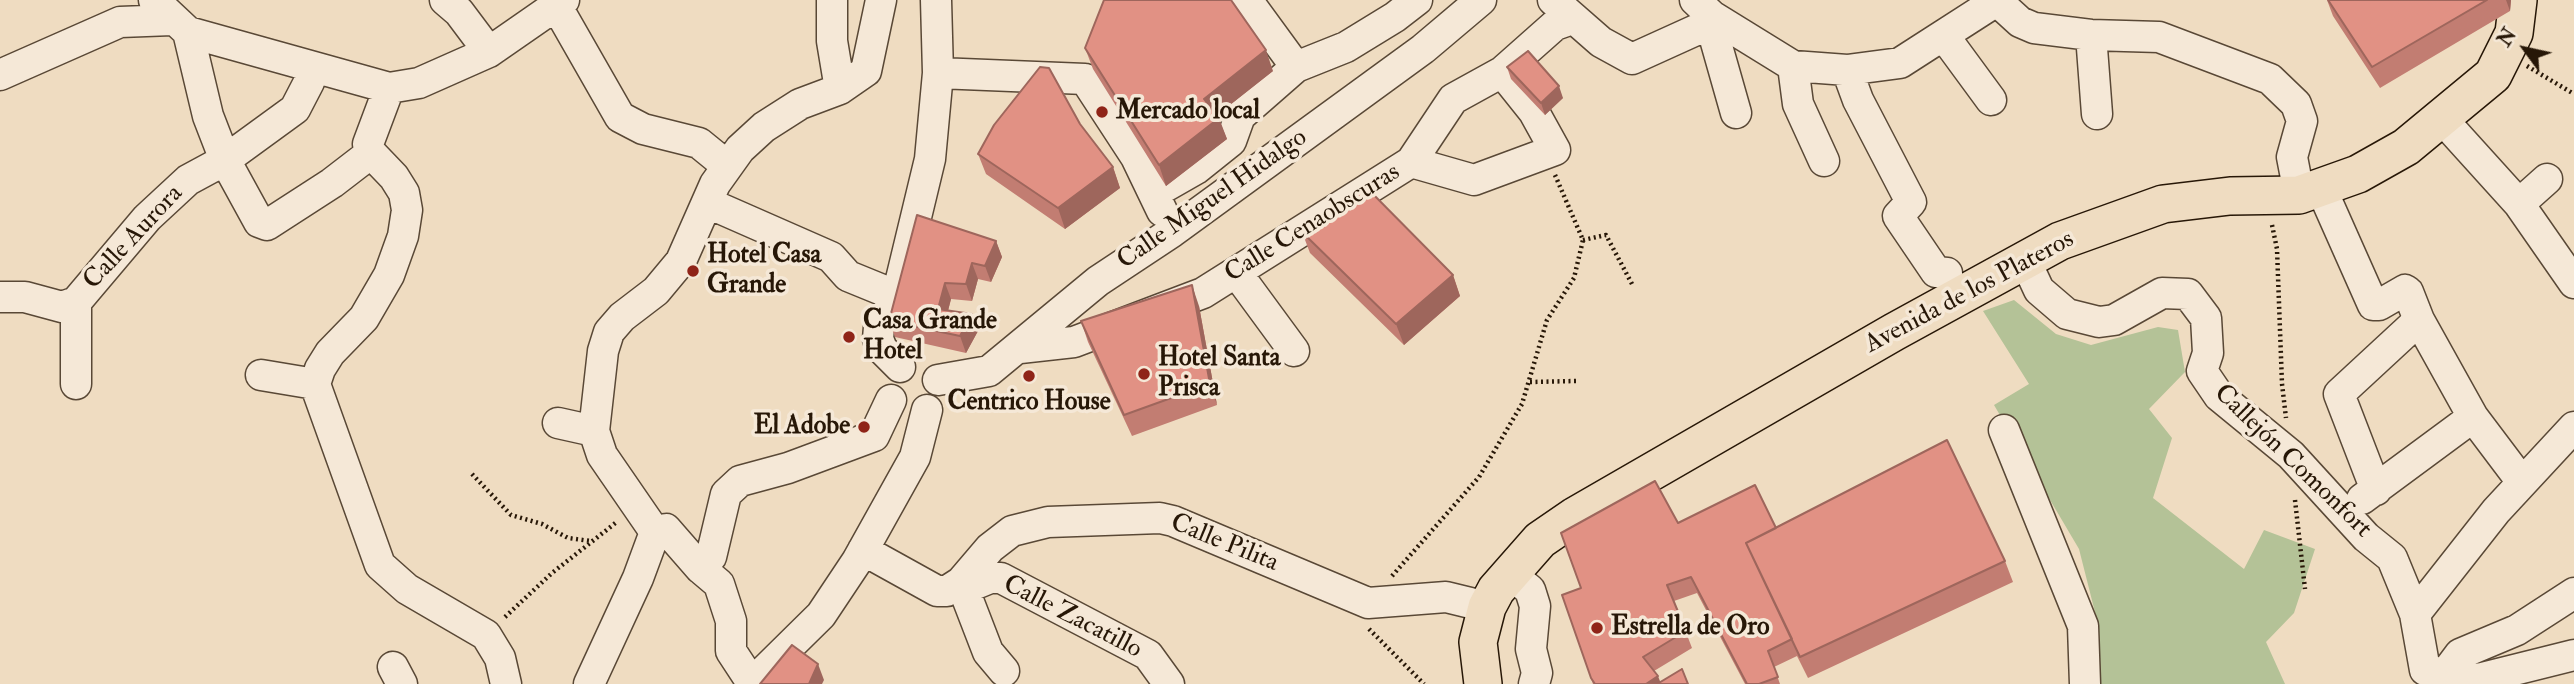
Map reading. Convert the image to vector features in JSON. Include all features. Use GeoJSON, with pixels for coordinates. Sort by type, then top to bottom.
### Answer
{"type":"FeatureCollection","features":[{"type":"Feature","properties":{"kind":"main road","name":"Avenida de los Plateros"},"geometry":{"type":"LineString","coordinates":[[1483,684],[1478,642],[1487,607],[1509,573],[1540,540],[1575,516],[1894,332],[2060,242],[2163,204],[2295,189],[2358,174],[2406,147],[2444,120],[2493,75],[2514,33],[2518,0]]}},
{"type":"Feature","properties":{"kind":"street"},"geometry":{"type":"LineString","coordinates":[[445,0],[459,12],[489,52]]}},
{"type":"Feature","properties":{"kind":"street"},"geometry":{"type":"LineString","coordinates":[[900,367],[882,349],[878,339],[879,327],[897,296],[930,159],[938,73],[936,0]]}},
{"type":"Feature","properties":{"kind":"street"},"geometry":{"type":"LineString","coordinates":[[1247,0],[1296,67]]}},
{"type":"Feature","properties":{"kind":"street","name":"Calle Miguel Hidalgo"},"geometry":{"type":"LineString","coordinates":[[938,380],[989,371],[1098,281],[1172,232],[1423,49],[1481,0]]}},
{"type":"Feature","properties":{"kind":"street"},"geometry":{"type":"LineString","coordinates":[[1701,15],[1793,66],[1847,70],[1900,63],[1944,36],[1973,9],[1998,0],[2020,22],[2034,28],[2091,35],[2159,37],[2270,79],[2297,104],[2302,121],[2291,157],[2295,189],[2374,305],[2379,305],[2405,290],[2473,418],[2522,482]]}},
{"type":"Feature","properties":{"kind":"street"},"geometry":{"type":"LineString","coordinates":[[0,75],[120,22],[171,18],[312,67],[389,89],[419,83],[489,52],[560,3],[620,117],[643,129],[699,143],[726,165]]}},
{"type":"Feature","properties":{"kind":"street"},"geometry":{"type":"LineString","coordinates":[[654,532],[602,455],[594,432],[603,351],[609,332],[622,317],[656,291],[681,261],[726,165],[764,127],[800,104],[840,89],[866,71],[880,3],[833,4],[832,41],[840,89]]}},
{"type":"Feature","properties":{"kind":"street"},"geometry":{"type":"LineString","coordinates":[[1154,193],[1196,169],[1231,141],[1240,116],[1296,67],[1346,47],[1406,9],[1423,49]]}},
{"type":"Feature","properties":{"kind":"street"},"geometry":{"type":"LineString","coordinates":[[1562,9],[1601,41],[1632,60],[1701,15]]}},
{"type":"Feature","properties":{"kind":"street","name":"Calle Cenaobscuras"},"geometry":{"type":"LineString","coordinates":[[1020,348],[1074,342],[1203,293],[1410,162],[1454,99],[1502,72],[1555,25],[1562,9]]}},
{"type":"Feature","properties":{"kind":"street"},"geometry":{"type":"LineString","coordinates":[[1701,15],[1715,39],[1735,113]]}},
{"type":"Feature","properties":{"kind":"street"},"geometry":{"type":"LineString","coordinates":[[171,18],[225,160],[259,222],[267,225],[371,153]]}},
{"type":"Feature","properties":{"kind":"street"},"geometry":{"type":"LineString","coordinates":[[2091,35],[2097,114]]}},
{"type":"Feature","properties":{"kind":"street"},"geometry":{"type":"LineString","coordinates":[[1944,36],[1991,100]]}},
{"type":"Feature","properties":{"kind":"street"},"geometry":{"type":"LineString","coordinates":[[1793,66],[1798,104],[1824,161]]}},
{"type":"Feature","properties":{"kind":"street","name":"Calle Aurora"},"geometry":{"type":"LineString","coordinates":[[0,297],[25,297],[62,307],[76,302],[147,218],[188,180],[225,160],[295,109],[309,82],[312,67]]}},
{"type":"Feature","properties":{"kind":"street"},"geometry":{"type":"LineString","coordinates":[[938,73],[1089,68],[1172,232]]}},
{"type":"Feature","properties":{"kind":"street"},"geometry":{"type":"LineString","coordinates":[[1847,70],[1858,100],[1911,202],[1898,216],[1936,272],[1947,273]]}},
{"type":"Feature","properties":{"kind":"street"},"geometry":{"type":"LineString","coordinates":[[1410,162],[1474,180],[1555,150],[1534,112],[1502,72]]}},
{"type":"Feature","properties":{"kind":"street"},"geometry":{"type":"LineString","coordinates":[[389,89],[370,134],[371,153],[394,177],[404,193],[407,210],[403,236],[389,275],[364,318],[330,354],[320,369],[316,384],[380,565],[407,589],[486,635],[500,658],[506,684]]}},
{"type":"Feature","properties":{"kind":"street"},"geometry":{"type":"LineString","coordinates":[[2444,120],[2519,204],[2574,283]]}},
{"type":"Feature","properties":{"kind":"street"},"geometry":{"type":"LineString","coordinates":[[2519,204],[2547,179]]}},
{"type":"Feature","properties":{"kind":"street"},"geometry":{"type":"LineString","coordinates":[[708,203],[831,257],[848,276],[897,296]]}},
{"type":"Feature","properties":{"kind":"street","name":"Callejón Comonfort"},"geometry":{"type":"LineString","coordinates":[[2026,262],[2039,290],[2067,314],[2099,322],[2114,320],[2162,293],[2188,294],[2206,318],[2209,332],[2208,353],[2202,371],[2219,396],[2291,455],[2367,537],[2392,558],[2415,614],[2429,676]]}},
{"type":"Feature","properties":{"kind":"street"},"geometry":{"type":"LineString","coordinates":[[1236,272],[1294,351]]}},
{"type":"Feature","properties":{"kind":"street"},"geometry":{"type":"LineString","coordinates":[[76,302],[76,384]]}},
{"type":"Feature","properties":{"kind":"street"},"geometry":{"type":"LineString","coordinates":[[2376,490],[2339,394],[2419,320]]}},
{"type":"Feature","properties":{"kind":"street"},"geometry":{"type":"LineString","coordinates":[[989,371],[1023,370],[1070,354]]}},
{"type":"Feature","properties":{"kind":"street"},"geometry":{"type":"LineString","coordinates":[[654,532],[666,530],[700,568],[719,584],[731,621],[731,652],[751,683],[821,615],[863,550],[915,457],[927,410],[935,402],[938,380],[932,370],[923,364],[911,363],[900,367],[889,382],[891,400],[874,436],[788,468],[740,481],[726,494],[711,557],[700,568]]}},
{"type":"Feature","properties":{"kind":"street"},"geometry":{"type":"LineString","coordinates":[[261,375],[316,384]]}},
{"type":"Feature","properties":{"kind":"street"},"geometry":{"type":"LineString","coordinates":[[891,400],[907,413],[927,410]]}},
{"type":"Feature","properties":{"kind":"street"},"geometry":{"type":"LineString","coordinates":[[2344,511],[2473,418]]}},
{"type":"Feature","properties":{"kind":"street"},"geometry":{"type":"LineString","coordinates":[[558,423],[594,432]]}},
{"type":"Feature","properties":{"kind":"street"},"geometry":{"type":"LineString","coordinates":[[2415,614],[2456,559],[2522,482],[2574,427]]}},
{"type":"Feature","properties":{"kind":"street"},"geometry":{"type":"LineString","coordinates":[[2004,430],[2083,626],[2085,684]]}},
{"type":"Feature","properties":{"kind":"street","name":"Calle Pilita"},"geometry":{"type":"LineString","coordinates":[[962,585],[990,548],[1012,531],[1048,523],[1160,518],[1173,521],[1368,603],[1446,597],[1487,607]]}},
{"type":"Feature","properties":{"kind":"street"},"geometry":{"type":"LineString","coordinates":[[589,684],[638,578],[654,532]]}},
{"type":"Feature","properties":{"kind":"street"},"geometry":{"type":"LineString","coordinates":[[863,550],[937,591],[947,591],[962,585],[988,652],[1004,671]]}},
{"type":"Feature","properties":{"kind":"street"},"geometry":{"type":"LineString","coordinates":[[1509,573],[1530,590],[1535,606],[1531,649],[1537,673],[1534,684]]}},
{"type":"Feature","properties":{"kind":"street","name":"Calle Zacatillo"},"geometry":{"type":"LineString","coordinates":[[962,585],[1001,578],[1148,655],[1169,684]]}},
{"type":"Feature","properties":{"kind":"street"},"geometry":{"type":"LineString","coordinates":[[836,620],[843,582]]}},
{"type":"Feature","properties":{"kind":"street"},"geometry":{"type":"LineString","coordinates":[[2429,676],[2460,654],[2517,630],[2574,593]]}},
{"type":"Feature","properties":{"kind":"street"},"geometry":{"type":"LineString","coordinates":[[2429,676],[2478,679],[2548,673],[2574,655]]}},
{"type":"Feature","properties":{"kind":"path"},"geometry":{"type":"LineString","coordinates":[[2505,53],[2574,94]]}},
{"type":"Feature","properties":{"kind":"path"},"geometry":{"type":"LineString","coordinates":[[1424,684],[1356,616],[1479,477],[1522,404],[1540,340],[1548,320],[1574,278],[1583,240],[1554,173],[1555,150]]}},
{"type":"Feature","properties":{"kind":"path"},"geometry":{"type":"LineString","coordinates":[[2295,189],[2277,249],[2282,384],[2305,589]]}},
{"type":"Feature","properties":{"kind":"path"},"geometry":{"type":"LineString","coordinates":[[1583,240],[1606,234],[1632,284]]}},
{"type":"Feature","properties":{"kind":"path"},"geometry":{"type":"LineString","coordinates":[[1530,382],[1576,381]]}},
{"type":"Feature","properties":{"kind":"path"},"geometry":{"type":"LineString","coordinates":[[471,474],[510,515],[542,524],[568,538],[591,541],[486,635]]}},
{"type":"Feature","properties":{"kind":"green space"},"geometry":{"type":"Polygon","coordinates":[[[2014,300],[2056,334],[2091,345],[2158,327],[2178,330],[2185,372],[2149,409],[2172,438],[2153,498],[2244,569],[2264,530],[2315,549],[2294,613],[2266,642],[2285,684],[2100,684],[2099,628],[2079,549],[1994,405],[2029,384],[1983,311],[2014,300]]]}},
{"type":"Feature","properties":{"kind":"building"},"geometry":{"type":"Polygon","coordinates":[[[1104,0],[1231,0],[1266,50],[1204,99],[1219,118],[1159,165],[1085,48],[1104,0]]]}},
{"type":"Feature","properties":{"kind":"building"},"geometry":{"type":"Polygon","coordinates":[[[2328,0],[2487,0],[2372,67],[2328,0]]]}},
{"type":"Feature","properties":{"kind":"building"},"geometry":{"type":"Polygon","coordinates":[[[1528,51],[1559,86],[1541,103],[1507,67],[1528,51]]]}},
{"type":"Feature","properties":{"kind":"building"},"geometry":{"type":"Polygon","coordinates":[[[1040,67],[1049,68],[1080,124],[1113,167],[1058,208],[978,154],[994,125],[1040,67]]]}},
{"type":"Feature","properties":{"kind":"building"},"geometry":{"type":"Polygon","coordinates":[[[1364,185],[1453,275],[1396,324],[1302,232],[1364,185]]]}},
{"type":"Feature","properties":{"kind":"building"},"geometry":{"type":"Polygon","coordinates":[[[917,215],[996,241],[985,266],[972,263],[966,284],[945,283],[938,309],[972,314],[960,336],[889,321],[917,215]]]}},
{"type":"Feature","properties":{"kind":"building"},"geometry":{"type":"Polygon","coordinates":[[[1192,285],[1210,384],[1124,415],[1081,321],[1192,285]]]}},
{"type":"Feature","properties":{"kind":"building"},"geometry":{"type":"Polygon","coordinates":[[[1947,440],[2005,561],[1800,657],[1746,543],[1947,440]]]}},
{"type":"Feature","properties":{"kind":"building"},"geometry":{"type":"Polygon","coordinates":[[[1655,481],[1678,523],[1755,485],[1776,528],[1746,543],[1792,639],[1768,651],[1778,677],[1759,684],[1747,684],[1691,577],[1667,585],[1686,631],[1643,657],[1658,676],[1646,684],[1595,684],[1591,678],[1562,595],[1581,588],[1561,533],[1655,481]]]}},
{"type":"Feature","properties":{"kind":"building"},"geometry":{"type":"Polygon","coordinates":[[[792,645],[818,664],[809,684],[760,684],[792,645]]]}},
{"type":"Feature","properties":{"kind":"building"},"geometry":{"type":"Polygon","coordinates":[[[1682,669],[1688,684],[1657,684],[1682,669]]]}},
{"type":"Feature","properties":{"kind":"place","name":"Mercado local"},"geometry":{"type":"Point","coordinates":[1102,112]}},
{"type":"Feature","properties":{"kind":"place","name":"Hotel Casa Grande"},"geometry":{"type":"Point","coordinates":[693,271]}},
{"type":"Feature","properties":{"kind":"place","name":"Casa Grande Hotel"},"geometry":{"type":"Point","coordinates":[849,337]}},
{"type":"Feature","properties":{"kind":"place","name":"Hotel Santa Prisca"},"geometry":{"type":"Point","coordinates":[1144,374]}},
{"type":"Feature","properties":{"kind":"place","name":"Centrico House"},"geometry":{"type":"Point","coordinates":[1029,376]}},
{"type":"Feature","properties":{"kind":"place","name":"El Adobe"},"geometry":{"type":"Point","coordinates":[864,427]}},
{"type":"Feature","properties":{"kind":"place","name":"Estrella de Oro"},"geometry":{"type":"Point","coordinates":[1597,628]}}]}
